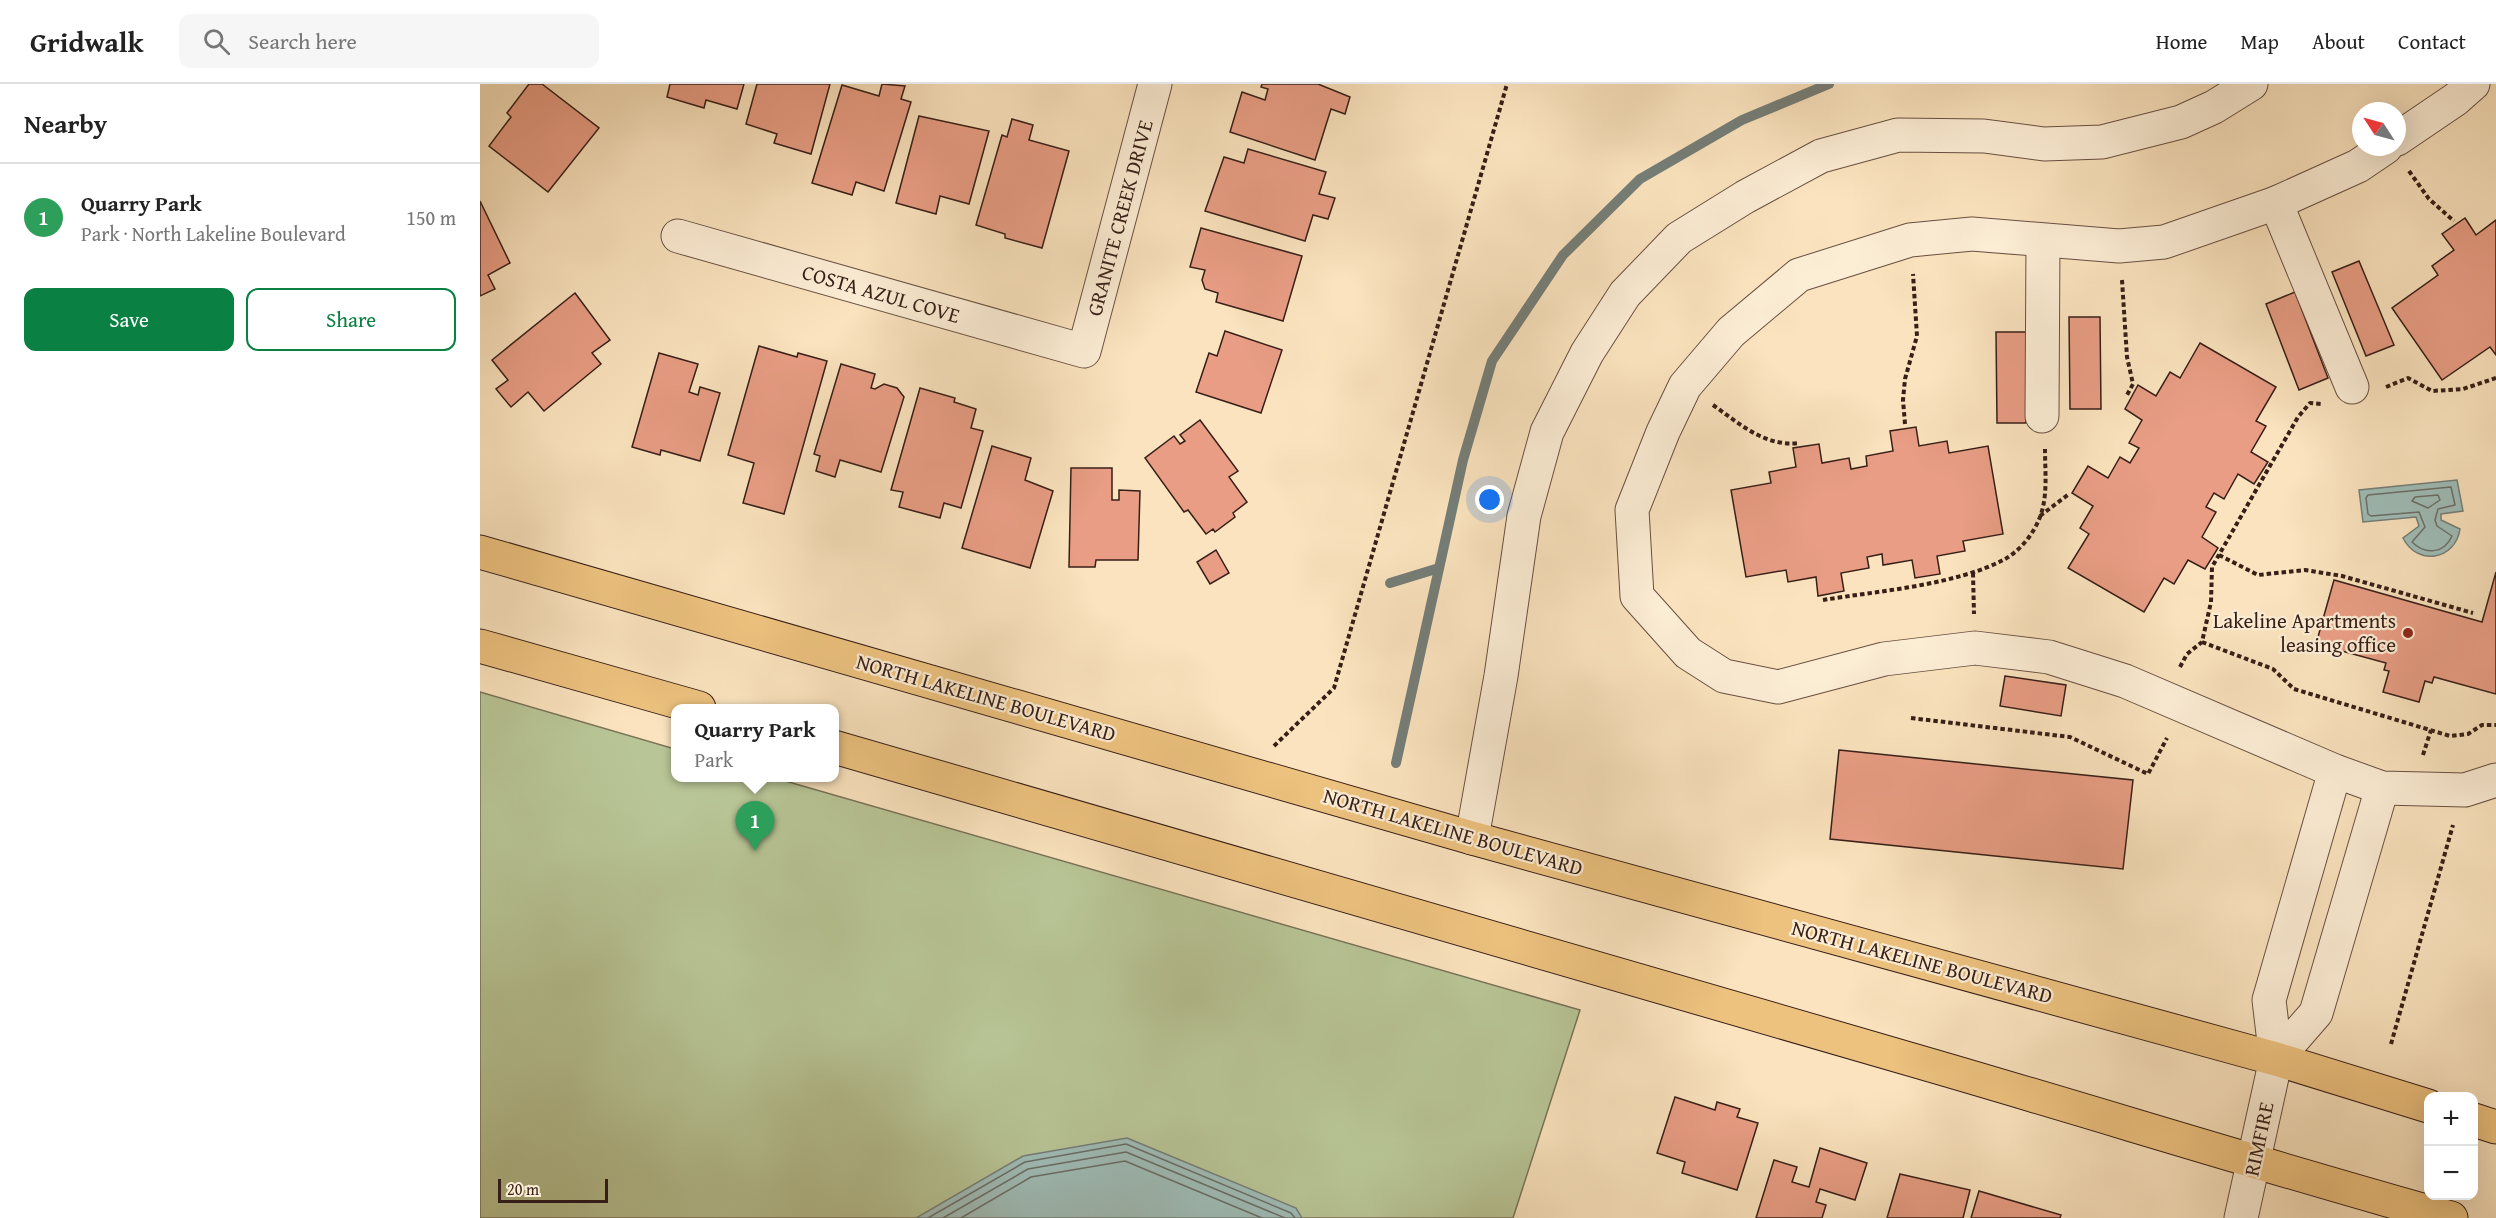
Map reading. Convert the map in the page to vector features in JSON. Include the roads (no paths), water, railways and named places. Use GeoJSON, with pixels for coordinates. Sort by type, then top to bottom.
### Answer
{"type":"FeatureCollection","features":[{"type":"Feature","properties":{"kind":"main road","name":"NORTH LAKELINE BOULEVARD"},"geometry":{"type":"LineString","coordinates":[[480,552],[1472,838],[2276,1059],[2424,1105]]}},
{"type":"Feature","properties":{"kind":"main road"},"geometry":{"type":"LineString","coordinates":[[480,646],[685,704]]}},
{"type":"Feature","properties":{"kind":"main road"},"geometry":{"type":"LineString","coordinates":[[839,748],[1283,874],[1937,1067],[2255,1164],[2451,1218]]}},
{"type":"Feature","properties":{"kind":"main road"},"geometry":{"type":"LineString","coordinates":[[2478,1121],[2496,1127]]}},
{"type":"Feature","properties":{"kind":"street","name":"GRANITE CREEK DRIVE"},"geometry":{"type":"LineString","coordinates":[[1084,351],[1155,84]]}},
{"type":"Feature","properties":{"kind":"street"},"geometry":{"type":"LineString","coordinates":[[1472,838],[1501,676],[1524,516],[1547,432],[1587,353],[1625,294],[1678,238],[1744,197],[1821,156],[1898,135],[1984,136],[2044,144],[2102,142],[2181,122],[2214,107],[2251,84]]}},
{"type":"Feature","properties":{"kind":"street"},"geometry":{"type":"LineString","coordinates":[[2406,142],[2473,84]]}},
{"type":"Feature","properties":{"kind":"street"},"geometry":{"type":"LineString","coordinates":[[2383,156],[2276,203],[2164,242],[2119,246],[1972,234],[1910,240],[1799,275],[1731,332],[1685,386],[1663,432],[1632,510],[1637,596],[1688,653],[1724,676],[1778,687],[1884,659],[1975,648],[2049,657],[2125,681],[2335,771],[2382,788],[2465,790],[2496,780]]}},
{"type":"Feature","properties":{"kind":"street"},"geometry":{"type":"LineString","coordinates":[[2276,203],[2353,394]]}},
{"type":"Feature","properties":{"kind":"street","name":"COSTA AZUL COVE"},"geometry":{"type":"LineString","coordinates":[[678,236],[1084,351]]}},
{"type":"Feature","properties":{"kind":"street"},"geometry":{"type":"LineString","coordinates":[[2042,416],[2043,241]]}},
{"type":"Feature","properties":{"kind":"street"},"geometry":{"type":"LineString","coordinates":[[2276,1059],[2269,1000],[2335,771]]}},
{"type":"Feature","properties":{"kind":"street"},"geometry":{"type":"LineString","coordinates":[[2276,1059],[2316,1013],[2382,788]]}},
{"type":"Feature","properties":{"kind":"street","name":"RIMFIRE"},"geometry":{"type":"LineString","coordinates":[[2241,1218],[2255,1164],[2276,1059]]}},
{"type":"Feature","properties":{"kind":"water"},"geometry":{"type":"Polygon","coordinates":[[[2457,480],[2463,511],[2441,514],[2441,520],[2460,529],[2457,540],[2443,553],[2426,556],[2409,547],[2403,538],[2419,526],[2416,517],[2363,522],[2359,490],[2457,480]]]}},
{"type":"Feature","properties":{"kind":"water"},"geometry":{"type":"Polygon","coordinates":[[[1127,1138],[1296,1208],[1302,1218],[916,1218],[1023,1156],[1127,1138]]]}},
{"type":"Feature","properties":{"kind":"waterway"},"geometry":{"type":"LineString","coordinates":[[1396,763],[1463,460],[1492,361],[1563,255],[1640,179],[1742,120],[1829,84]]}},
{"type":"Feature","properties":{"kind":"waterway"},"geometry":{"type":"LineString","coordinates":[[1390,583],[1439,568]]}},
{"type":"Feature","properties":{"kind":"place","name":"Lakeline Apartments leasing office"},"geometry":{"type":"Point","coordinates":[2408,633]}},
{"type":"Feature","properties":{"kind":"place","name":"Quarry Park"},"geometry":{"type":"Point","coordinates":[755,851]}}]}
